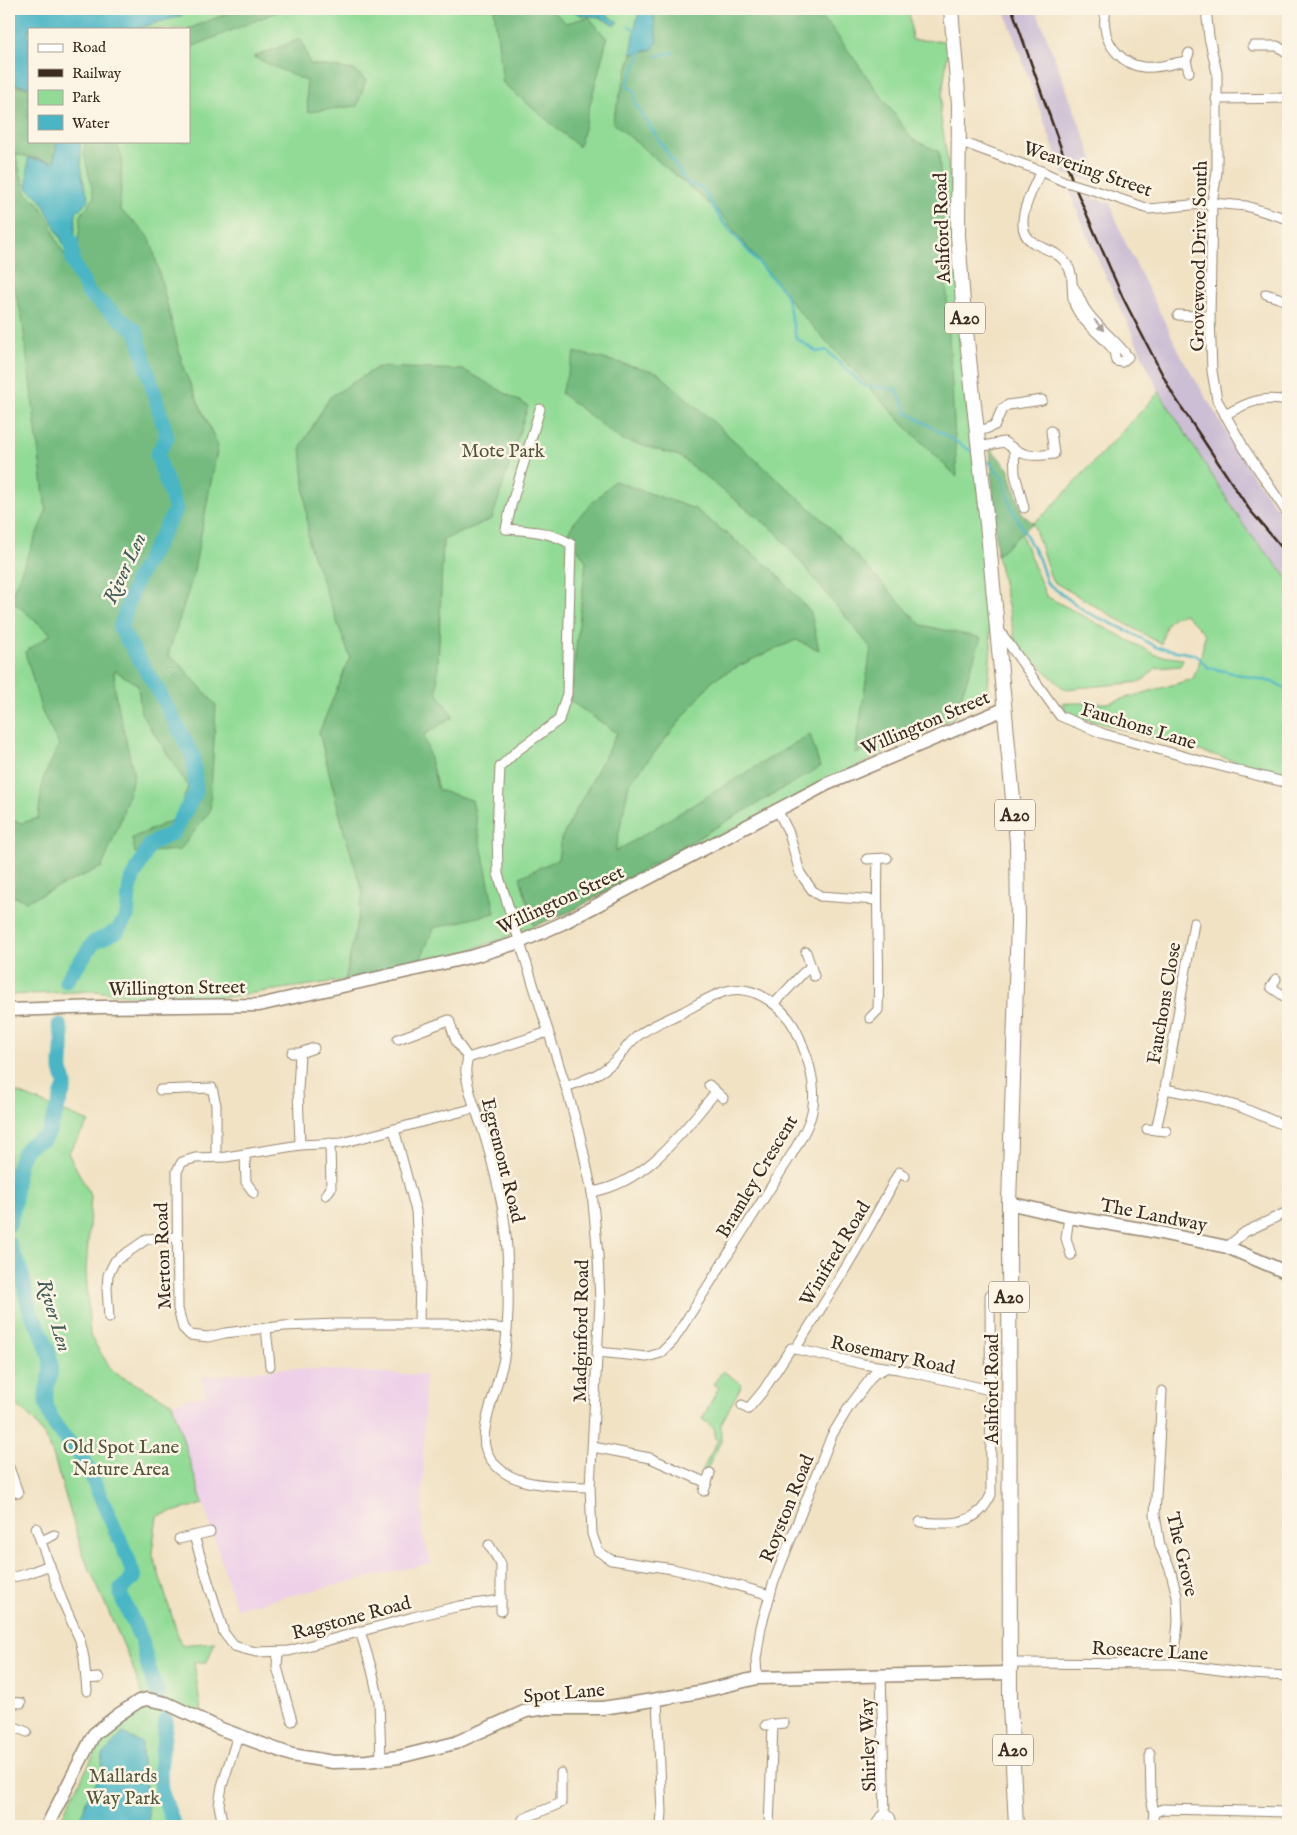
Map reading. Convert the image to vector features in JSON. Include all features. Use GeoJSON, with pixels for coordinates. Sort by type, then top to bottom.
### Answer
{"type":"FeatureCollection","features":[{"type":"Feature","properties":{"kind":"main road","name":"Ashford Road"},"geometry":{"type":"LineString","coordinates":[[950,9],[959,106],[958,235],[963,303],[978,430],[996,626]]}},
{"type":"Feature","properties":{"kind":"main road","name":"A20"},"geometry":{"type":"LineString","coordinates":[[996,626],[1004,709]]}},
{"type":"Feature","properties":{"kind":"main road","name":"Ashford Road"},"geometry":{"type":"LineString","coordinates":[[1004,709],[1017,842],[1018,922],[1009,1203],[1010,1668],[1016,1826]]}},
{"type":"Feature","properties":{"kind":"street"},"geometry":{"type":"LineString","coordinates":[[1106,9],[1105,28],[1109,42],[1117,54],[1129,62],[1144,68],[1187,57],[1189,72]]}},
{"type":"Feature","properties":{"kind":"street","name":"Grovewood Drive South"},"geometry":{"type":"LineString","coordinates":[[1206,9],[1216,73],[1217,172],[1212,203],[1210,317],[1212,372],[1217,400],[1225,415],[1244,448],[1288,514]]}},
{"type":"Feature","properties":{"kind":"street"},"geometry":{"type":"LineString","coordinates":[[1252,46],[1265,41],[1288,53]]}},
{"type":"Feature","properties":{"kind":"street"},"geometry":{"type":"LineString","coordinates":[[1216,99],[1288,98]]}},
{"type":"Feature","properties":{"kind":"street","name":"Weavering Street"},"geometry":{"type":"LineString","coordinates":[[967,144],[1041,170],[1062,180],[1149,208],[1212,203],[1246,206],[1288,219]]}},
{"type":"Feature","properties":{"kind":"street"},"geometry":{"type":"LineString","coordinates":[[1041,170],[1026,206],[1023,229],[1026,236],[1032,242],[1057,254],[1064,261],[1073,276],[1072,285],[1071,295],[1080,316],[1113,350],[1116,361],[1122,362],[1128,357],[1121,346],[1105,332],[1085,309],[1078,292],[1072,285]]}},
{"type":"Feature","properties":{"kind":"street"},"geometry":{"type":"LineString","coordinates":[[1266,294],[1288,301]]}},
{"type":"Feature","properties":{"kind":"street"},"geometry":{"type":"LineString","coordinates":[[1270,306],[1275,298]]}},
{"type":"Feature","properties":{"kind":"street"},"geometry":{"type":"LineString","coordinates":[[1178,315],[1210,317]]}},
{"type":"Feature","properties":{"kind":"street"},"geometry":{"type":"LineString","coordinates":[[1225,415],[1246,403],[1262,398],[1288,401]]}},
{"type":"Feature","properties":{"kind":"street"},"geometry":{"type":"LineString","coordinates":[[978,430],[995,425],[1002,409],[1008,405],[1042,400]]}},
{"type":"Feature","properties":{"kind":"street","name":"Madginford Road"},"geometry":{"type":"LineString","coordinates":[[540,410],[511,506],[506,529],[542,532],[558,536],[571,544],[567,694],[559,720],[524,745],[500,767],[497,828],[498,874],[566,1087],[580,1136],[592,1192],[600,1302],[590,1487],[592,1534],[598,1551],[611,1560],[674,1569],[726,1581],[770,1595]]}},
{"type":"Feature","properties":{"kind":"street"},"geometry":{"type":"LineString","coordinates":[[979,447],[1004,442],[1030,456],[1054,454],[1051,431]]}},
{"type":"Feature","properties":{"kind":"street"},"geometry":{"type":"LineString","coordinates":[[1014,449],[1015,474],[1024,508]]}},
{"type":"Feature","properties":{"kind":"street","name":"Fauchons Lane"},"geometry":{"type":"LineString","coordinates":[[996,626],[1060,716],[1104,734],[1288,783]]}},
{"type":"Feature","properties":{"kind":"street","name":"Willington Street"},"geometry":{"type":"LineString","coordinates":[[9,1010],[259,1005],[474,956],[520,942],[563,923],[842,777],[1004,709]]}},
{"type":"Feature","properties":{"kind":"street"},"geometry":{"type":"LineString","coordinates":[[778,811],[789,832],[800,873],[812,890],[820,896],[876,900]]}},
{"type":"Feature","properties":{"kind":"street"},"geometry":{"type":"LineString","coordinates":[[867,860],[883,858],[876,900],[879,967],[878,1010],[870,1018]]}},
{"type":"Feature","properties":{"kind":"street","name":"Fauchons Close"},"geometry":{"type":"LineString","coordinates":[[1166,1131],[1152,1130],[1165,1089],[1194,923]]}},
{"type":"Feature","properties":{"kind":"street"},"geometry":{"type":"LineString","coordinates":[[806,952],[814,976]]}},
{"type":"Feature","properties":{"kind":"street"},"geometry":{"type":"LineString","coordinates":[[775,1003],[811,966]]}},
{"type":"Feature","properties":{"kind":"street"},"geometry":{"type":"LineString","coordinates":[[1276,979],[1271,987],[1288,999]]}},
{"type":"Feature","properties":{"kind":"street","name":"Bramley Crescent"},"geometry":{"type":"LineString","coordinates":[[566,1087],[595,1075],[610,1065],[639,1034],[725,991],[742,989],[775,1003],[786,1016],[799,1037],[809,1065],[814,1087],[809,1123],[792,1154],[673,1341],[662,1353],[647,1356],[598,1352]]}},
{"type":"Feature","properties":{"kind":"street"},"geometry":{"type":"LineString","coordinates":[[398,1039],[449,1020],[456,1041],[468,1058],[548,1032]]}},
{"type":"Feature","properties":{"kind":"street"},"geometry":{"type":"LineString","coordinates":[[300,1145],[296,1053],[314,1048]]}},
{"type":"Feature","properties":{"kind":"street","name":"Egremont Road"},"geometry":{"type":"LineString","coordinates":[[468,1058],[465,1072],[501,1201],[505,1228],[508,1287],[507,1329],[500,1377],[486,1420],[485,1450],[509,1476],[520,1481],[590,1487]]}},
{"type":"Feature","properties":{"kind":"street"},"geometry":{"type":"LineString","coordinates":[[592,1192],[608,1189],[631,1178],[658,1158],[719,1095],[709,1085]]}},
{"type":"Feature","properties":{"kind":"street"},"geometry":{"type":"LineString","coordinates":[[160,1090],[212,1088],[216,1104],[216,1156]]}},
{"type":"Feature","properties":{"kind":"street","name":"Fauchons Close"},"geometry":{"type":"LineString","coordinates":[[1165,1089],[1210,1098],[1243,1108],[1288,1127]]}},
{"type":"Feature","properties":{"kind":"street","name":"Merton Road"},"geometry":{"type":"LineString","coordinates":[[475,1108],[342,1143],[300,1145],[226,1157],[195,1158],[182,1162],[177,1171],[178,1309],[183,1328],[190,1336],[208,1337],[225,1333],[302,1324],[419,1323],[457,1324],[507,1329]]}},
{"type":"Feature","properties":{"kind":"street"},"geometry":{"type":"LineString","coordinates":[[394,1128],[416,1210],[420,1281],[419,1323]]}},
{"type":"Feature","properties":{"kind":"street"},"geometry":{"type":"LineString","coordinates":[[326,1195],[331,1188],[330,1143]]}},
{"type":"Feature","properties":{"kind":"street"},"geometry":{"type":"LineString","coordinates":[[245,1154],[246,1182],[254,1193]]}},
{"type":"Feature","properties":{"kind":"street","name":"Winifred Road"},"geometry":{"type":"LineString","coordinates":[[742,1405],[748,1409],[793,1348],[902,1174]]}},
{"type":"Feature","properties":{"kind":"street","name":"The Landway"},"geometry":{"type":"LineString","coordinates":[[1009,1203],[1069,1217],[1141,1229],[1227,1247],[1288,1273]]}},
{"type":"Feature","properties":{"kind":"street"},"geometry":{"type":"LineString","coordinates":[[1227,1247],[1245,1232],[1287,1212]]}},
{"type":"Feature","properties":{"kind":"street"},"geometry":{"type":"LineString","coordinates":[[1069,1217],[1066,1238],[1070,1256]]}},
{"type":"Feature","properties":{"kind":"street"},"geometry":{"type":"LineString","coordinates":[[109,1318],[108,1275],[115,1261],[147,1239],[177,1237]]}},
{"type":"Feature","properties":{"kind":"street"},"geometry":{"type":"LineString","coordinates":[[920,1522],[933,1525],[966,1521],[981,1511],[991,1495],[990,1295],[1009,1290]]}},
{"type":"Feature","properties":{"kind":"street"},"geometry":{"type":"LineString","coordinates":[[266,1328],[270,1366]]}},
{"type":"Feature","properties":{"kind":"street","name":"Rosemary Road"},"geometry":{"type":"LineString","coordinates":[[793,1348],[990,1390]]}},
{"type":"Feature","properties":{"kind":"street","name":"Royston Road"},"geometry":{"type":"LineString","coordinates":[[757,1678],[756,1659],[761,1626],[773,1584],[832,1435],[874,1374],[886,1368]]}},
{"type":"Feature","properties":{"kind":"street","name":"The Grove"},"geometry":{"type":"LineString","coordinates":[[1162,1391],[1155,1514],[1160,1546],[1170,1569],[1177,1596],[1178,1622],[1174,1664]]}},
{"type":"Feature","properties":{"kind":"street"},"geometry":{"type":"LineString","coordinates":[[593,1447],[650,1458],[706,1487],[710,1472]]}},
{"type":"Feature","properties":{"kind":"street"},"geometry":{"type":"LineString","coordinates":[[9,1467],[18,1493]]}},
{"type":"Feature","properties":{"kind":"street"},"geometry":{"type":"LineString","coordinates":[[991,1495],[1010,1498]]}},
{"type":"Feature","properties":{"kind":"street"},"geometry":{"type":"LineString","coordinates":[[36,1528],[42,1540],[62,1600],[80,1640],[84,1658],[86,1691]]}},
{"type":"Feature","properties":{"kind":"street"},"geometry":{"type":"LineString","coordinates":[[179,1539],[210,1532]]}},
{"type":"Feature","properties":{"kind":"street"},"geometry":{"type":"LineString","coordinates":[[42,1540],[54,1535]]}},
{"type":"Feature","properties":{"kind":"street"},"geometry":{"type":"LineString","coordinates":[[194,1536],[224,1633],[234,1646],[256,1652],[278,1652]]}},
{"type":"Feature","properties":{"kind":"street"},"geometry":{"type":"LineString","coordinates":[[489,1545],[500,1564],[502,1611]]}},
{"type":"Feature","properties":{"kind":"street"},"geometry":{"type":"LineString","coordinates":[[9,1578],[50,1565]]}},
{"type":"Feature","properties":{"kind":"street","name":"Ragstone Road"},"geometry":{"type":"LineString","coordinates":[[292,1721],[277,1668],[278,1652],[289,1652],[360,1631],[460,1606],[501,1600]]}},
{"type":"Feature","properties":{"kind":"street"},"geometry":{"type":"LineString","coordinates":[[360,1631],[379,1701],[381,1759]]}},
{"type":"Feature","properties":{"kind":"street","name":"Roseacre Lane"},"geometry":{"type":"LineString","coordinates":[[1010,1668],[1174,1664],[1250,1674],[1287,1675]]}},
{"type":"Feature","properties":{"kind":"street","name":"Spot Lane"},"geometry":{"type":"LineString","coordinates":[[47,1826],[94,1734],[139,1701],[147,1699],[159,1700],[238,1735],[292,1755],[333,1762],[399,1757],[454,1743],[526,1711],[547,1708],[602,1708],[699,1692],[757,1678],[881,1675],[1010,1668]]}},
{"type":"Feature","properties":{"kind":"street","name":"Shirley Way"},"geometry":{"type":"LineString","coordinates":[[881,1675],[885,1815]]}},
{"type":"Feature","properties":{"kind":"street"},"geometry":{"type":"LineString","coordinates":[[86,1679],[99,1678]]}},
{"type":"Feature","properties":{"kind":"street"},"geometry":{"type":"LineString","coordinates":[[658,1699],[661,1826]]}},
{"type":"Feature","properties":{"kind":"street"},"geometry":{"type":"LineString","coordinates":[[9,1702],[21,1703]]}},
{"type":"Feature","properties":{"kind":"street"},"geometry":{"type":"LineString","coordinates":[[9,1722],[27,1732]]}},
{"type":"Feature","properties":{"kind":"street"},"geometry":{"type":"LineString","coordinates":[[769,1826],[770,1724],[784,1723]]}},
{"type":"Feature","properties":{"kind":"street"},"geometry":{"type":"LineString","coordinates":[[223,1826],[219,1805],[222,1786],[238,1735]]}},
{"type":"Feature","properties":{"kind":"street"},"geometry":{"type":"LineString","coordinates":[[1150,1753],[1151,1797],[1154,1813],[1152,1826]]}},
{"type":"Feature","properties":{"kind":"street"},"geometry":{"type":"LineString","coordinates":[[521,1826],[523,1819],[560,1807],[561,1772]]}},
{"type":"Feature","properties":{"kind":"street"},"geometry":{"type":"LineString","coordinates":[[1154,1813],[1162,1809],[1288,1812]]}},
{"type":"Feature","properties":{"kind":"street","name":"Shirley Way"},"geometry":{"type":"LineString","coordinates":[[879,1826],[877,1823],[881,1816],[885,1815]]}},
{"type":"Feature","properties":{"kind":"street","name":"Shirley Way"},"geometry":{"type":"LineString","coordinates":[[885,1815],[890,1817],[891,1826]]}},
{"type":"Feature","properties":{"kind":"shaded area"},"geometry":{"type":"Polygon","coordinates":[[[1004,9],[1036,9],[1102,183],[1063,174],[1004,9]]]}},
{"type":"Feature","properties":{"kind":"shaded area"},"geometry":{"type":"Polygon","coordinates":[[[1069,191],[1110,203],[1124,240],[1183,359],[1251,473],[1288,523],[1288,578],[1248,532],[1159,392],[1095,253],[1069,191]]]}},
{"type":"Feature","properties":{"kind":"shaded area"},"geometry":{"type":"Polygon","coordinates":[[[285,1368],[425,1375],[422,1532],[431,1563],[236,1608],[172,1403],[206,1395],[202,1377],[285,1368]]]}},
{"type":"Feature","properties":{"kind":"green space","name":"Mote Park"},"geometry":{"type":"Polygon","coordinates":[[[9,9],[909,9],[912,40],[949,41],[940,112],[953,196],[967,413],[984,528],[991,646],[988,690],[951,719],[577,907],[500,940],[458,954],[345,980],[226,997],[158,999],[95,991],[9,995],[9,9]]]}},
{"type":"Feature","properties":{"kind":"green space"},"geometry":{"type":"Polygon","coordinates":[[[238,9],[284,9],[190,48],[190,28],[238,9]]]}},
{"type":"Feature","properties":{"kind":"green space"},"geometry":{"type":"Polygon","coordinates":[[[494,9],[551,9],[566,23],[589,17],[607,39],[579,147],[503,83],[494,9]]]}},
{"type":"Feature","properties":{"kind":"green space"},"geometry":{"type":"Polygon","coordinates":[[[645,9],[804,9],[829,24],[912,139],[939,152],[957,477],[905,426],[801,314],[718,211],[612,122],[645,9]]]}},
{"type":"Feature","properties":{"kind":"green space"},"geometry":{"type":"Polygon","coordinates":[[[301,39],[310,64],[354,70],[366,80],[357,106],[308,112],[306,81],[253,57],[301,39]]]}},
{"type":"Feature","properties":{"kind":"green space"},"geometry":{"type":"Polygon","coordinates":[[[9,85],[28,88],[28,142],[57,142],[54,162],[15,154],[26,193],[38,202],[51,224],[57,241],[70,265],[76,262],[81,215],[94,197],[84,153],[85,142],[116,142],[122,158],[120,210],[138,225],[151,241],[184,370],[218,446],[193,576],[168,655],[180,664],[216,705],[210,811],[180,850],[135,853],[132,838],[177,818],[188,786],[141,713],[138,685],[114,670],[115,693],[134,775],[120,822],[102,867],[27,901],[9,895],[9,819],[22,823],[38,818],[43,779],[59,745],[42,712],[25,652],[51,634],[10,599],[46,511],[22,317],[9,269],[9,85]]]}},
{"type":"Feature","properties":{"kind":"green space"},"geometry":{"type":"Polygon","coordinates":[[[575,352],[657,372],[821,518],[921,625],[981,638],[956,712],[855,754],[871,648],[776,532],[679,456],[620,439],[561,393],[575,352]]]}},
{"type":"Feature","properties":{"kind":"green space"},"geometry":{"type":"Polygon","coordinates":[[[378,367],[464,370],[528,406],[492,519],[443,540],[437,692],[453,717],[424,735],[438,790],[472,800],[495,913],[434,928],[418,965],[345,980],[363,893],[344,831],[319,733],[350,657],[309,545],[301,446],[330,397],[378,367]]]}},
{"type":"Feature","properties":{"kind":"green space"},"geometry":{"type":"Polygon","coordinates":[[[1159,392],[1248,532],[1288,578],[1288,776],[1068,714],[1062,703],[1108,703],[1193,679],[1201,657],[1205,634],[1185,614],[1174,617],[1167,623],[1161,644],[1052,581],[1033,523],[1048,511],[1159,392]]]}},
{"type":"Feature","properties":{"kind":"green space"},"geometry":{"type":"Polygon","coordinates":[[[990,447],[1009,470],[1022,514],[1033,523],[997,555],[990,447]]]}},
{"type":"Feature","properties":{"kind":"green space"},"geometry":{"type":"Polygon","coordinates":[[[614,481],[695,509],[773,570],[811,613],[819,650],[796,640],[714,679],[629,784],[615,852],[810,734],[820,767],[572,911],[534,926],[520,877],[558,859],[561,839],[617,733],[570,701],[586,561],[567,534],[578,517],[614,481]]]}},
{"type":"Feature","properties":{"kind":"green space"},"geometry":{"type":"Polygon","coordinates":[[[1021,533],[1046,596],[1156,655],[1183,659],[1180,666],[1156,668],[1141,682],[1064,689],[1016,643],[997,555],[1021,533]]]}},
{"type":"Feature","properties":{"kind":"green space","name":"Old Spot Lane Nature Area"},"geometry":{"type":"Polygon","coordinates":[[[9,1089],[89,1122],[68,1153],[91,1196],[86,1272],[90,1336],[113,1372],[172,1403],[203,1504],[157,1516],[152,1552],[181,1645],[215,1642],[207,1662],[194,1662],[202,1719],[168,1708],[164,1781],[179,1826],[57,1826],[101,1741],[140,1707],[144,1699],[130,1660],[83,1554],[54,1458],[47,1441],[35,1422],[17,1405],[9,1393],[9,1089]]]}},
{"type":"Feature","properties":{"kind":"green space"},"geometry":{"type":"Polygon","coordinates":[[[723,1371],[742,1384],[721,1424],[721,1441],[704,1475],[701,1473],[718,1440],[716,1439],[714,1428],[702,1419],[719,1387],[713,1384],[723,1371]]]}},
{"type":"Feature","properties":{"kind":"water"},"geometry":{"type":"Polygon","coordinates":[[[9,9],[185,9],[181,16],[139,28],[28,28],[28,87],[9,83],[9,9]]]}},
{"type":"Feature","properties":{"kind":"water"},"geometry":{"type":"Polygon","coordinates":[[[571,9],[603,9],[606,15],[618,22],[615,25],[599,17],[580,15],[571,9]]]}},
{"type":"Feature","properties":{"kind":"water"},"geometry":{"type":"Polygon","coordinates":[[[641,9],[653,9],[657,42],[653,49],[633,54],[631,52],[641,9]]]}},
{"type":"Feature","properties":{"kind":"water"},"geometry":{"type":"Polygon","coordinates":[[[57,142],[80,142],[82,176],[89,200],[76,212],[73,262],[40,198],[27,188],[28,158],[54,162],[57,142]]]}},
{"type":"Feature","properties":{"kind":"water"},"geometry":{"type":"Polygon","coordinates":[[[123,1733],[142,1743],[142,1773],[146,1787],[149,1826],[79,1826],[86,1801],[101,1774],[103,1755],[123,1733]]]}},
{"type":"Feature","properties":{"kind":"waterway"},"geometry":{"type":"LineString","coordinates":[[629,26],[636,30]]}},
{"type":"Feature","properties":{"kind":"waterway"},"geometry":{"type":"LineString","coordinates":[[642,51],[626,86],[634,90],[635,104],[688,184],[702,188],[722,221],[786,294],[796,338],[817,352],[826,350],[864,386],[896,389],[908,413],[973,452]]}},
{"type":"Feature","properties":{"kind":"waterway"},"geometry":{"type":"LineString","coordinates":[[657,56],[673,52]]}},
{"type":"Feature","properties":{"kind":"waterway","name":"River Len"},"geometry":{"type":"LineString","coordinates":[[66,981],[94,942],[117,931],[127,916],[130,884],[150,844],[173,833],[196,792],[193,756],[158,690],[120,628],[136,581],[176,509],[157,455],[167,437],[136,331],[89,294],[73,262],[71,241]]}},
{"type":"Feature","properties":{"kind":"waterway"},"geometry":{"type":"LineString","coordinates":[[988,461],[1003,478],[1011,507],[1039,559],[1047,583],[1086,612],[1128,631],[1156,647],[1197,655],[1207,667],[1276,683],[1288,690]]}},
{"type":"Feature","properties":{"kind":"waterway","name":"River Len"},"geometry":{"type":"LineString","coordinates":[[9,1225],[14,1206],[20,1160],[28,1147],[44,1139],[49,1132],[65,1086],[61,1070],[62,1042],[59,1025]]}},
{"type":"Feature","properties":{"kind":"waterway","name":"River Len"},"geometry":{"type":"LineString","coordinates":[[9,1243],[21,1271],[29,1308],[42,1333],[49,1355],[51,1372],[46,1392],[48,1411],[56,1427],[85,1462],[129,1561],[134,1578],[121,1589],[121,1596],[142,1641],[149,1670],[158,1694]]}},
{"type":"Feature","properties":{"kind":"waterway","name":"River Len"},"geometry":{"type":"LineString","coordinates":[[166,1720],[160,1770],[161,1790],[174,1826]]}},
{"type":"Feature","properties":{"kind":"railway"},"geometry":{"type":"LineString","coordinates":[[1012,9],[1074,185],[1123,298],[1172,393],[1249,509],[1288,555]]}},
{"type":"Feature","properties":{"kind":"park label","name":"Mallards Way Park"},"geometry":{"type":"Point","coordinates":[123,1786]}}]}
